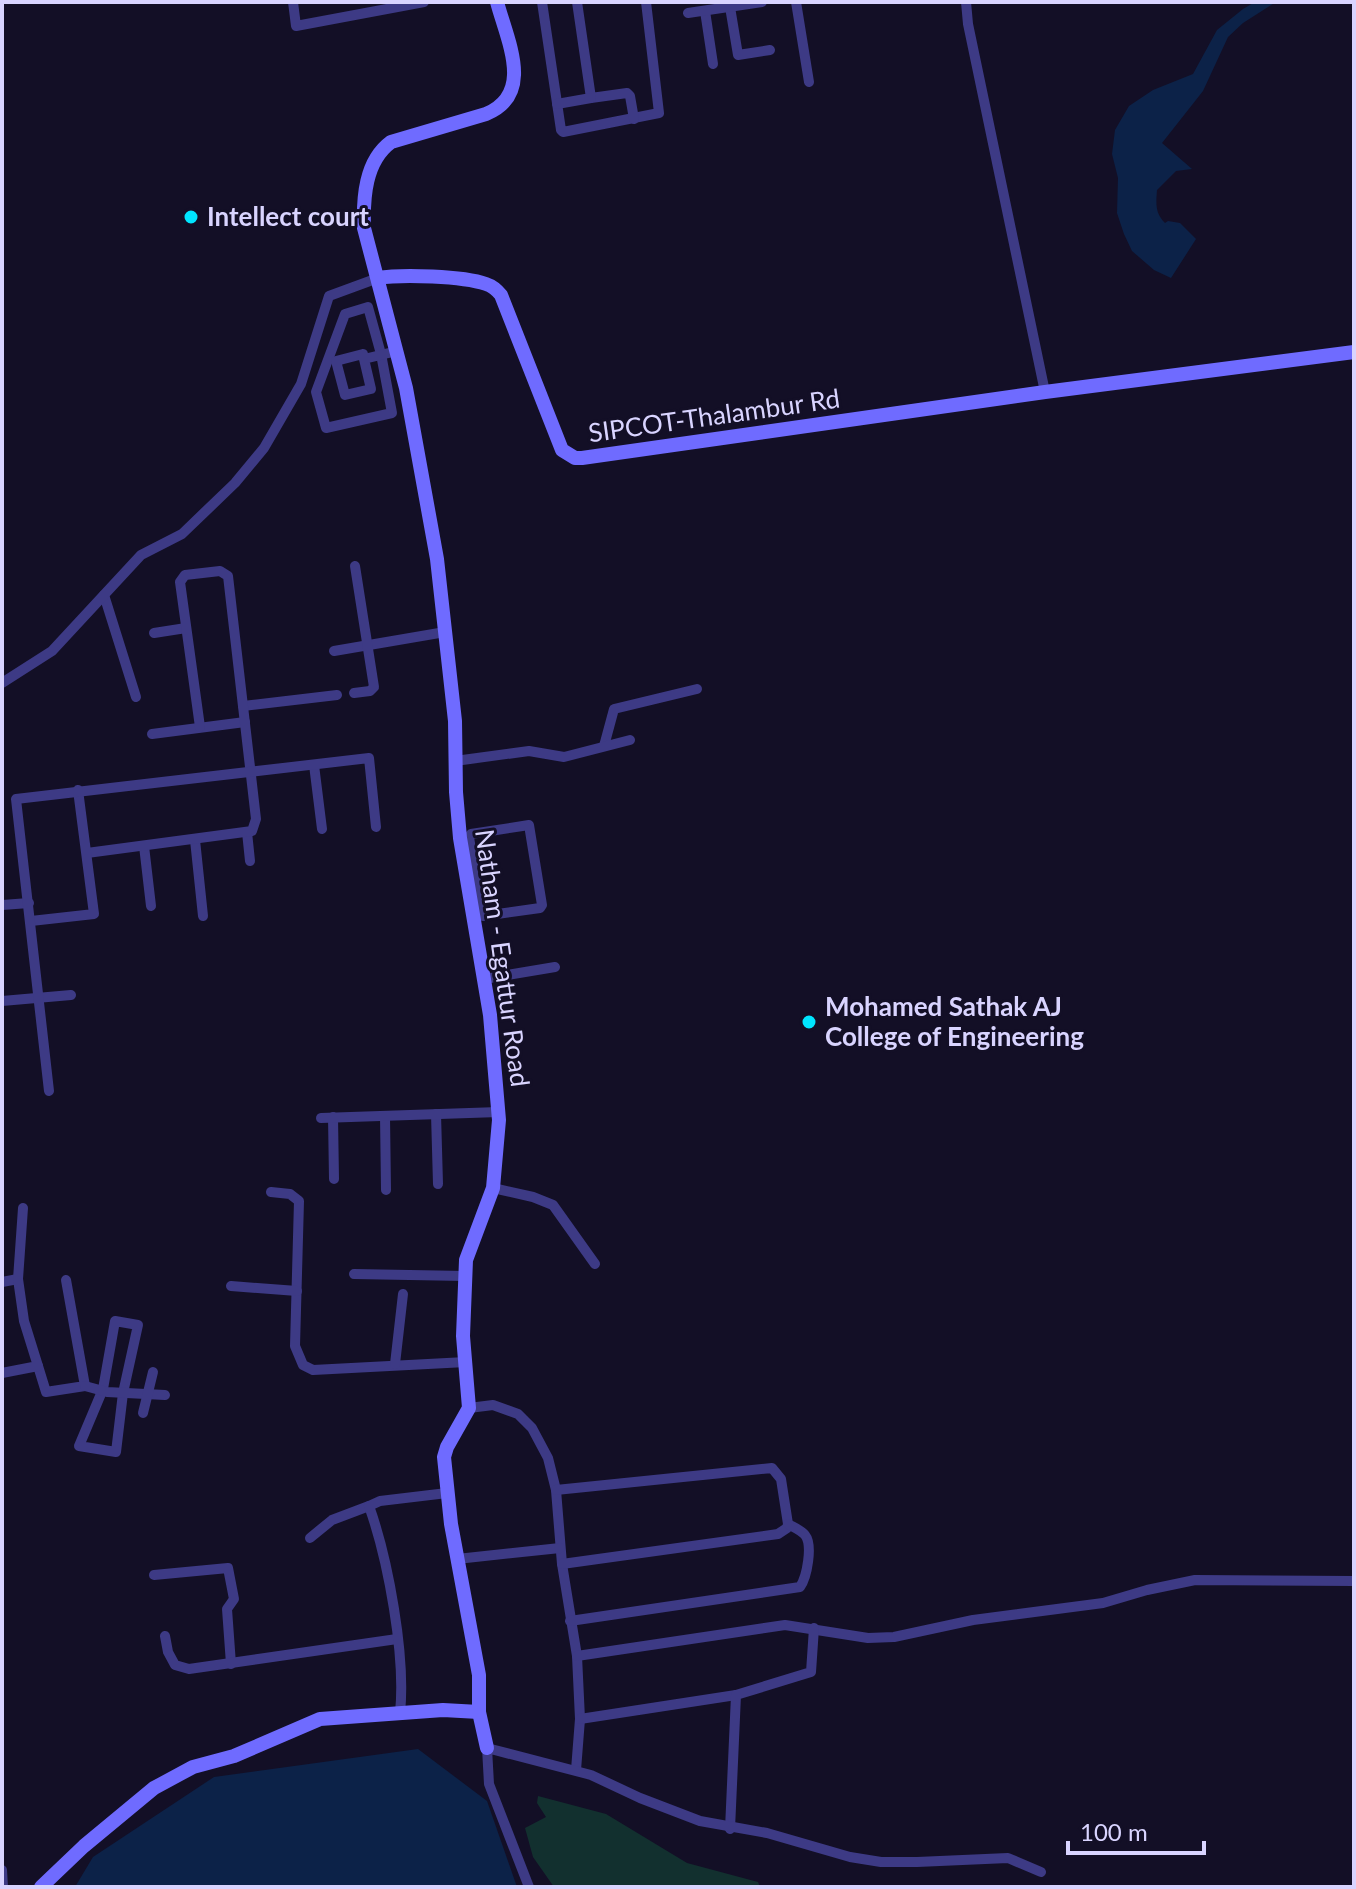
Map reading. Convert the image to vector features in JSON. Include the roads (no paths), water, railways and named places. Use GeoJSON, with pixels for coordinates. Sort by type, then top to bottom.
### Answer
{"type":"FeatureCollection","features":[{"type":"Feature","properties":{"kind":"street"},"geometry":{"type":"LineString","coordinates":[[293,2],[296,26],[424,2]]}},
{"type":"Feature","properties":{"kind":"street","name":"Natham - Egattur Road"},"geometry":{"type":"LineString","coordinates":[[469,1408],[463,1336],[466,1260],[493,1188],[499,1112],[490,1015],[455,761],[455,721],[437,559],[406,388],[364,228],[363,206],[374,161],[381,149],[391,142],[486,114],[507,102],[514,67],[497,2]]}},
{"type":"Feature","properties":{"kind":"street"},"geometry":{"type":"LineString","coordinates":[[542,2],[563,132],[634,119],[659,111],[646,2]]}},
{"type":"Feature","properties":{"kind":"street"},"geometry":{"type":"LineString","coordinates":[[577,2],[591,98]]}},
{"type":"Feature","properties":{"kind":"street"},"geometry":{"type":"LineString","coordinates":[[688,13],[762,2]]}},
{"type":"Feature","properties":{"kind":"street"},"geometry":{"type":"LineString","coordinates":[[796,2],[809,82]]}},
{"type":"Feature","properties":{"kind":"street"},"geometry":{"type":"LineString","coordinates":[[966,2],[968,24],[1045,392]]}},
{"type":"Feature","properties":{"kind":"street"},"geometry":{"type":"LineString","coordinates":[[730,7],[738,55],[770,50]]}},
{"type":"Feature","properties":{"kind":"street"},"geometry":{"type":"LineString","coordinates":[[705,11],[713,64]]}},
{"type":"Feature","properties":{"kind":"street"},"geometry":{"type":"LineString","coordinates":[[557,104],[627,93],[634,119]]}},
{"type":"Feature","properties":{"kind":"street","name":"SIPCOT-Thalambur Rd"},"geometry":{"type":"LineString","coordinates":[[2,683],[52,651],[141,555],[182,534],[235,483],[264,448],[301,384],[329,296],[378,278],[397,275],[434,278],[487,284],[495,289],[501,295],[562,450],[575,458],[602,457],[1045,392],[1354,352]]}},
{"type":"Feature","properties":{"kind":"street"},"geometry":{"type":"LineString","coordinates":[[368,307],[381,354],[392,413],[326,428],[316,392],[345,314],[368,307]]}},
{"type":"Feature","properties":{"kind":"street"},"geometry":{"type":"LineString","coordinates":[[364,359],[397,351]]}},
{"type":"Feature","properties":{"kind":"street"},"geometry":{"type":"LineString","coordinates":[[354,693],[370,691],[374,687],[355,566]]}},
{"type":"Feature","properties":{"kind":"street"},"geometry":{"type":"LineString","coordinates":[[87,853],[252,831],[256,819],[251,771],[228,576],[224,572],[182,576],[180,582],[200,727]]}},
{"type":"Feature","properties":{"kind":"street"},"geometry":{"type":"LineString","coordinates":[[104,595],[136,697]]}},
{"type":"Feature","properties":{"kind":"street"},"geometry":{"type":"LineString","coordinates":[[154,633],[186,628]]}},
{"type":"Feature","properties":{"kind":"street"},"geometry":{"type":"LineString","coordinates":[[334,651],[445,632]]}},
{"type":"Feature","properties":{"kind":"street"},"geometry":{"type":"LineString","coordinates":[[604,746],[614,709],[697,689]]}},
{"type":"Feature","properties":{"kind":"street"},"geometry":{"type":"LineString","coordinates":[[243,706],[337,695]]}},
{"type":"Feature","properties":{"kind":"street"},"geometry":{"type":"LineString","coordinates":[[152,734],[245,722]]}},
{"type":"Feature","properties":{"kind":"street"},"geometry":{"type":"LineString","coordinates":[[455,761],[529,751],[564,757],[630,740]]}},
{"type":"Feature","properties":{"kind":"street"},"geometry":{"type":"LineString","coordinates":[[2,800],[369,758],[376,827]]}},
{"type":"Feature","properties":{"kind":"street"},"geometry":{"type":"LineString","coordinates":[[314,765],[322,829]]}},
{"type":"Feature","properties":{"kind":"street"},"geometry":{"type":"LineString","coordinates":[[31,921],[94,914],[78,790]]}},
{"type":"Feature","properties":{"kind":"street"},"geometry":{"type":"LineString","coordinates":[[16,799],[49,1091]]}},
{"type":"Feature","properties":{"kind":"street"},"geometry":{"type":"LineString","coordinates":[[464,837],[529,825],[542,905],[540,908],[483,916],[476,911]]}},
{"type":"Feature","properties":{"kind":"street"},"geometry":{"type":"LineString","coordinates":[[247,832],[250,861]]}},
{"type":"Feature","properties":{"kind":"street"},"geometry":{"type":"LineString","coordinates":[[195,840],[203,916]]}},
{"type":"Feature","properties":{"kind":"street"},"geometry":{"type":"LineString","coordinates":[[144,846],[151,906]]}},
{"type":"Feature","properties":{"kind":"street"},"geometry":{"type":"LineString","coordinates":[[2,905],[29,903]]}},
{"type":"Feature","properties":{"kind":"street"},"geometry":{"type":"LineString","coordinates":[[484,979],[555,967]]}},
{"type":"Feature","properties":{"kind":"street"},"geometry":{"type":"LineString","coordinates":[[2,1001],[71,995]]}},
{"type":"Feature","properties":{"kind":"street"},"geometry":{"type":"LineString","coordinates":[[334,1179],[327,1117],[499,1112]]}},
{"type":"Feature","properties":{"kind":"street"},"geometry":{"type":"LineString","coordinates":[[436,1114],[438,1184]]}},
{"type":"Feature","properties":{"kind":"street"},"geometry":{"type":"LineString","coordinates":[[385,1116],[386,1190]]}},
{"type":"Feature","properties":{"kind":"street"},"geometry":{"type":"LineString","coordinates":[[493,1188],[553,1205],[595,1264]]}},
{"type":"Feature","properties":{"kind":"street"},"geometry":{"type":"LineString","coordinates":[[271,1192],[290,1194],[299,1201],[295,1346],[303,1365],[313,1370],[466,1362]]}},
{"type":"Feature","properties":{"kind":"street"},"geometry":{"type":"LineString","coordinates":[[23,1208],[18,1279],[24,1321],[46,1392],[85,1386],[107,1392],[165,1395]]}},
{"type":"Feature","properties":{"kind":"street"},"geometry":{"type":"LineString","coordinates":[[354,1274],[465,1276]]}},
{"type":"Feature","properties":{"kind":"street"},"geometry":{"type":"LineString","coordinates":[[2,1282],[18,1279]]}},
{"type":"Feature","properties":{"kind":"street"},"geometry":{"type":"LineString","coordinates":[[66,1280],[85,1386]]}},
{"type":"Feature","properties":{"kind":"street"},"geometry":{"type":"LineString","coordinates":[[231,1286],[297,1291]]}},
{"type":"Feature","properties":{"kind":"street"},"geometry":{"type":"LineString","coordinates":[[395,1364],[403,1294]]}},
{"type":"Feature","properties":{"kind":"street"},"geometry":{"type":"LineString","coordinates":[[115,1321],[138,1325],[123,1393],[116,1452],[79,1446],[103,1389],[115,1321]]}},
{"type":"Feature","properties":{"kind":"street"},"geometry":{"type":"LineString","coordinates":[[2,1373],[38,1366]]}},
{"type":"Feature","properties":{"kind":"street"},"geometry":{"type":"LineString","coordinates":[[143,1413],[153,1372]]}},
{"type":"Feature","properties":{"kind":"street"},"geometry":{"type":"LineString","coordinates":[[529,1887],[489,1784],[487,1748],[479,1712],[479,1675],[447,1493],[444,1457],[469,1408],[493,1405],[518,1414],[532,1428],[543,1447],[556,1490],[562,1564],[577,1656],[580,1719],[576,1770]]}},
{"type":"Feature","properties":{"kind":"street"},"geometry":{"type":"LineString","coordinates":[[556,1490],[772,1468],[781,1479],[788,1524],[778,1534],[562,1564]]}},
{"type":"Feature","properties":{"kind":"street"},"geometry":{"type":"LineString","coordinates":[[310,1538],[332,1520],[380,1501],[447,1493]]}},
{"type":"Feature","properties":{"kind":"street"},"geometry":{"type":"LineString","coordinates":[[369,1506],[392,1603],[401,1665],[400,1713]]}},
{"type":"Feature","properties":{"kind":"street"},"geometry":{"type":"LineString","coordinates":[[570,1621],[800,1587],[805,1575],[807,1541],[803,1532],[788,1524]]}},
{"type":"Feature","properties":{"kind":"street"},"geometry":{"type":"LineString","coordinates":[[457,1559],[560,1548]]}},
{"type":"Feature","properties":{"kind":"street"},"geometry":{"type":"LineString","coordinates":[[154,1575],[228,1568],[234,1599],[227,1609],[231,1664]]}},
{"type":"Feature","properties":{"kind":"street"},"geometry":{"type":"LineString","coordinates":[[577,1656],[785,1625],[868,1638],[894,1637],[973,1620],[1103,1603],[1195,1580],[1354,1581]]}},
{"type":"Feature","properties":{"kind":"street"},"geometry":{"type":"LineString","coordinates":[[580,1719],[736,1695],[811,1672],[814,1628]]}},
{"type":"Feature","properties":{"kind":"street"},"geometry":{"type":"LineString","coordinates":[[165,1636],[175,1665],[189,1669],[397,1639]]}},
{"type":"Feature","properties":{"kind":"street"},"geometry":{"type":"LineString","coordinates":[[730,1829],[736,1695]]}},
{"type":"Feature","properties":{"kind":"street"},"geometry":{"type":"LineString","coordinates":[[41,1887],[84,1846],[154,1788],[184,1771],[234,1756],[320,1719],[443,1710],[479,1712]]}},
{"type":"Feature","properties":{"kind":"street"},"geometry":{"type":"LineString","coordinates":[[487,1748],[576,1770],[683,1816],[730,1829],[767,1833],[850,1857],[881,1862],[1008,1858],[1041,1872]]}},
{"type":"Feature","properties":{"kind":"street"},"geometry":{"type":"LineString","coordinates":[[2,1870],[3,1887]]}},
{"type":"Feature","properties":{"kind":"water"},"geometry":{"type":"Polygon","coordinates":[[[1255,2],[1276,2],[1243,23],[1228,37],[1203,91],[1162,143],[1192,169],[1176,171],[1157,190],[1159,216],[1165,223],[1180,223],[1196,239],[1171,278],[1154,270],[1132,251],[1124,234],[1117,213],[1118,178],[1112,154],[1115,130],[1129,106],[1153,90],[1193,74],[1217,30],[1255,2]]]}},
{"type":"Feature","properties":{"kind":"water"},"geometry":{"type":"Polygon","coordinates":[[[418,1749],[487,1801],[517,1887],[75,1887],[93,1857],[214,1777],[418,1749]]]}},
{"type":"Feature","properties":{"kind":"place","name":"Intellect court"},"geometry":{"type":"Point","coordinates":[191,217]}},
{"type":"Feature","properties":{"kind":"place","name":"Mohamed Sathak AJ College of Engineering"},"geometry":{"type":"Point","coordinates":[809,1022]}}]}
